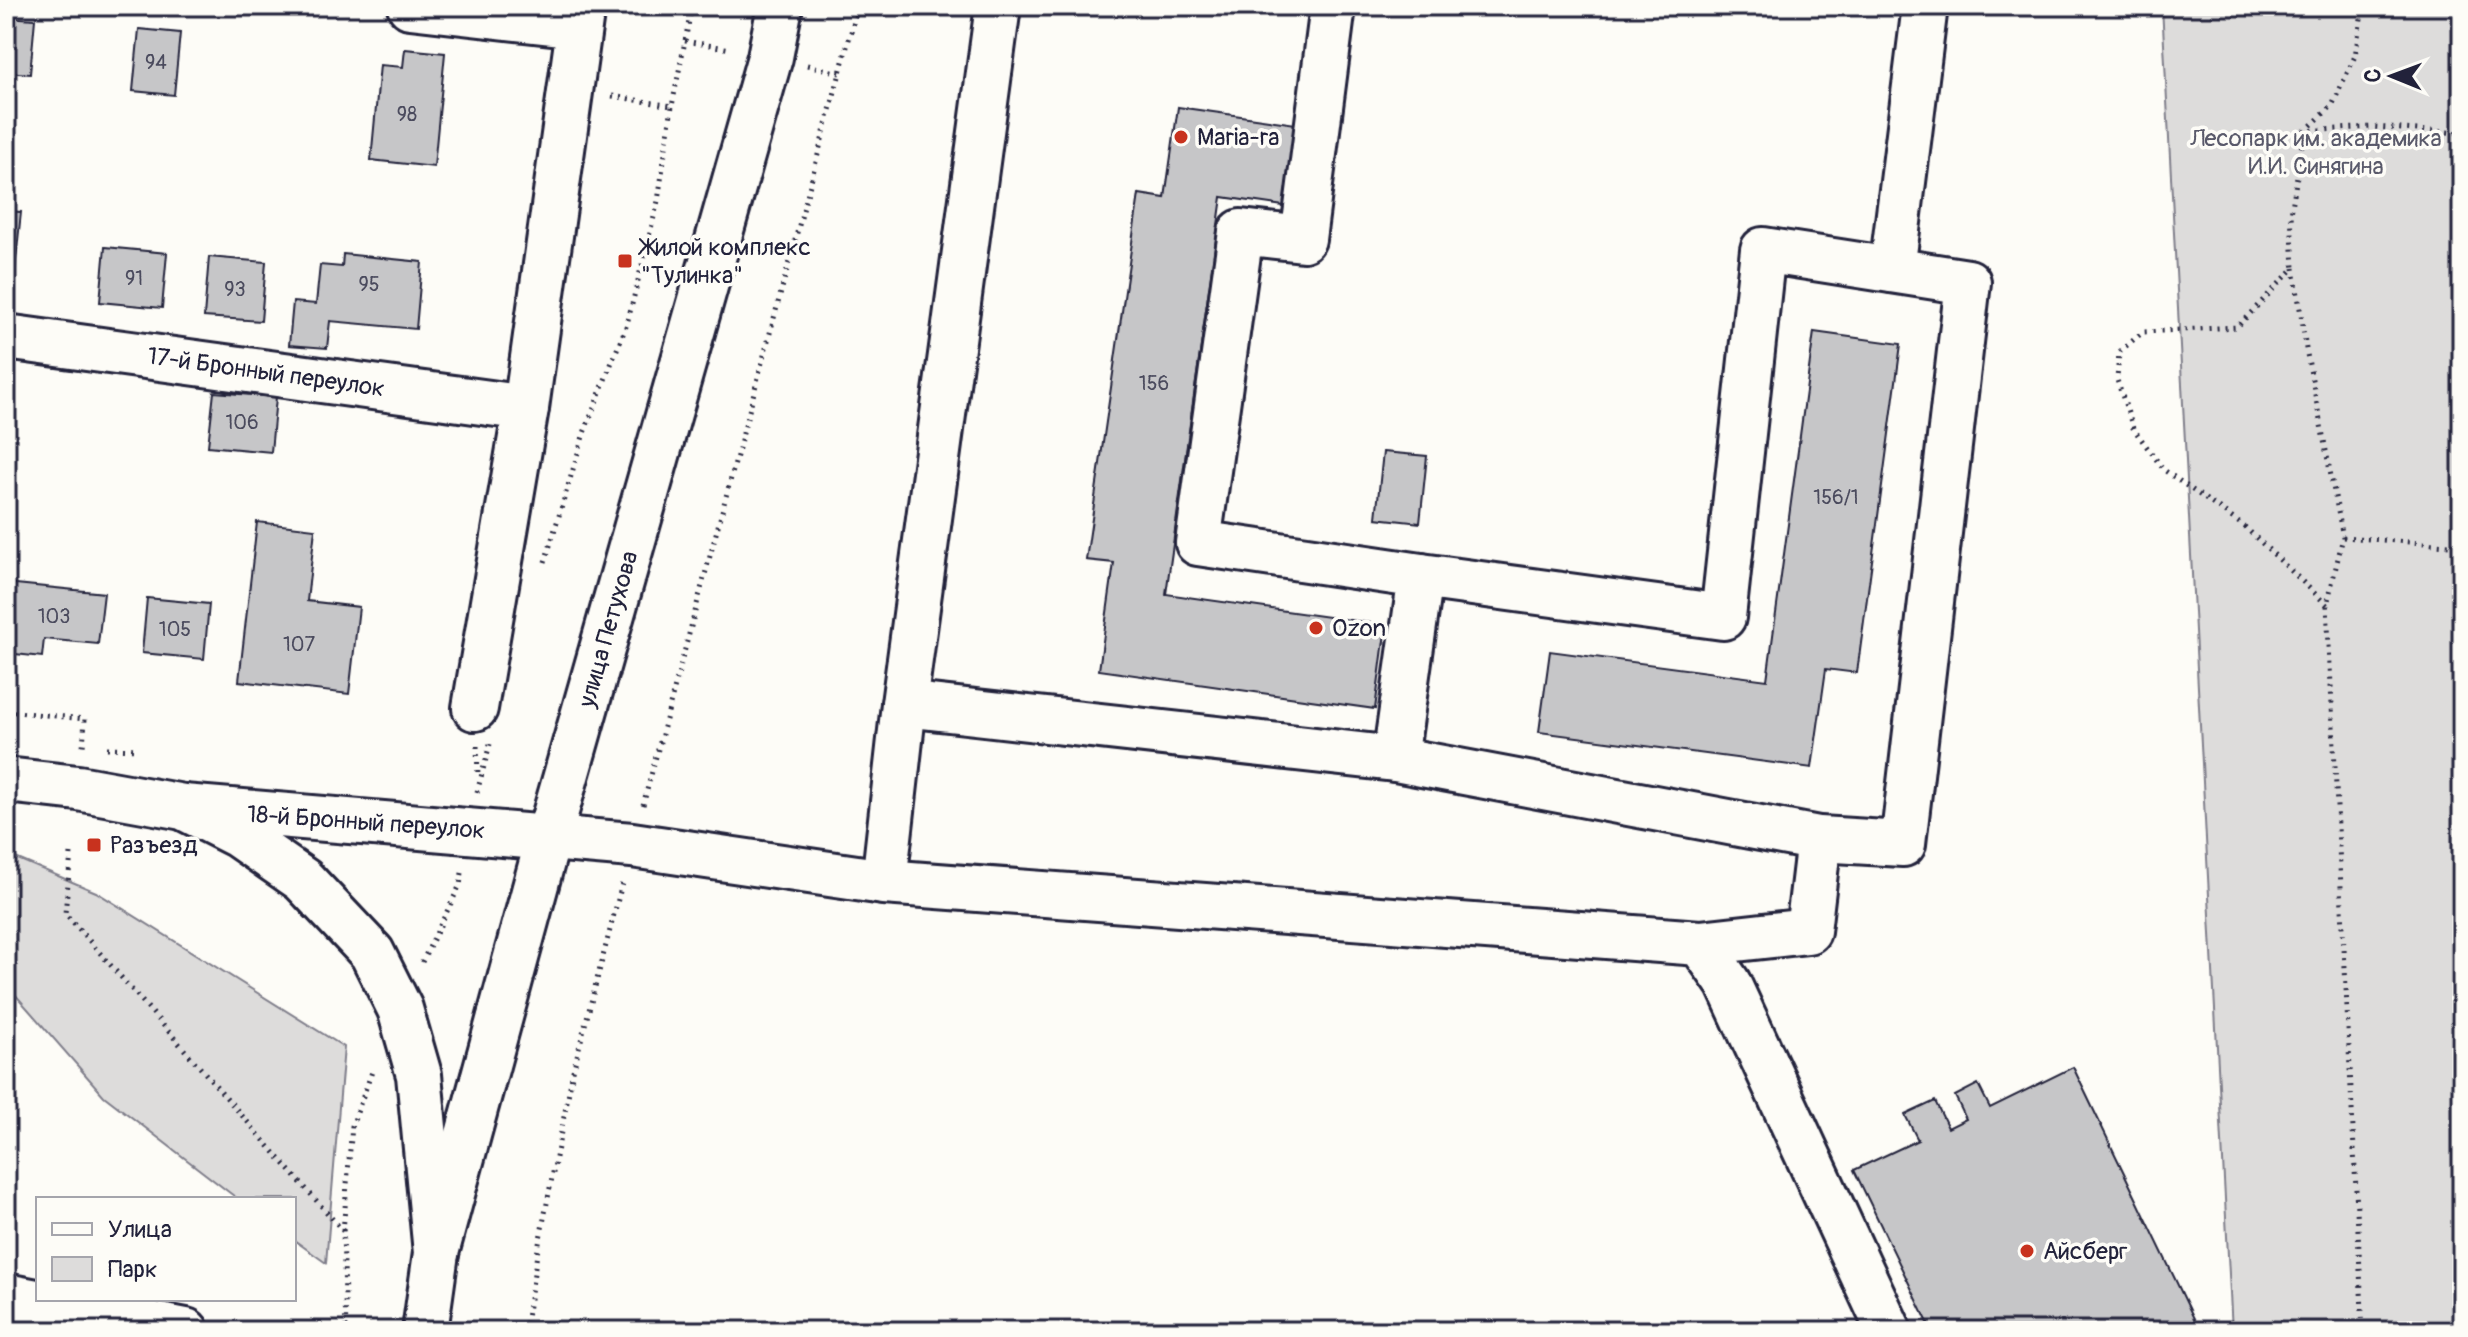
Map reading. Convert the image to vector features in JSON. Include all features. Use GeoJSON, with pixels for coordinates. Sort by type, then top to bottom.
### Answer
{"type":"FeatureCollection","features":[{"type":"Feature","properties":{"kind":"street"},"geometry":{"type":"LineString","coordinates":[[410,6],[581,16],[484,722]]}},
{"type":"Feature","properties":{"kind":"street","name":"улица Петухова"},"geometry":{"type":"LineString","coordinates":[[436,1253],[549,836],[770,57],[780,6]]}},
{"type":"Feature","properties":{"kind":"street"},"geometry":{"type":"LineString","coordinates":[[884,882],[904,704],[998,6]]}},
{"type":"Feature","properties":{"kind":"street"},"geometry":{"type":"LineString","coordinates":[[904,704],[1395,759],[1819,839],[1903,844],[1968,282],[1763,250],[1723,617],[1198,543],[1241,232],[1303,239],[1333,6]]}},
{"type":"Feature","properties":{"kind":"street"},"geometry":{"type":"LineString","coordinates":[[1892,270],[1925,6]]}},
{"type":"Feature","properties":{"kind":"street","name":"17-й Бронный переулок"},"geometry":{"type":"LineString","coordinates":[[6,337],[526,408]]}},
{"type":"Feature","properties":{"kind":"street"},"geometry":{"type":"LineString","coordinates":[[1395,759],[1421,576]]}},
{"type":"Feature","properties":{"kind":"street","name":"18-й Бронный переулок"},"geometry":{"type":"LineString","coordinates":[[6,780],[78,788],[183,807],[632,845],[884,882],[1700,943],[1808,931],[1819,839]]}},
{"type":"Feature","properties":{"kind":"street","name":"18-й Бронный переулок"},"geometry":{"type":"LineString","coordinates":[[183,807],[238,835],[303,880],[372,953],[400,1009],[419,1075],[436,1253],[425,1331]]}},
{"type":"Feature","properties":{"kind":"street"},"geometry":{"type":"LineString","coordinates":[[1700,943],[1728,983],[1889,1331]]}},
{"type":"Feature","properties":{"kind":"street"},"geometry":{"type":"LineString","coordinates":[[6,1296],[186,1331]]}},
{"type":"Feature","properties":{"kind":"path"},"geometry":{"type":"LineString","coordinates":[[543,569],[584,433],[627,324],[658,201],[672,106],[692,6]]}},
{"type":"Feature","properties":{"kind":"path"},"geometry":{"type":"LineString","coordinates":[[525,1331],[573,1071],[858,6]]}},
{"type":"Feature","properties":{"kind":"path"},"geometry":{"type":"LineString","coordinates":[[2363,6],[2355,56],[2332,106],[2304,131],[2291,214],[2294,268],[2306,349],[2343,537],[2327,605],[2363,1331]]}},
{"type":"Feature","properties":{"kind":"path"},"geometry":{"type":"LineString","coordinates":[[570,89],[672,106]]}},
{"type":"Feature","properties":{"kind":"path"},"geometry":{"type":"LineString","coordinates":[[2304,131],[2373,127],[2462,133]]}},
{"type":"Feature","properties":{"kind":"path"},"geometry":{"type":"LineString","coordinates":[[2294,268],[2237,327],[2143,332],[2119,352],[2117,380],[2133,428],[2164,470],[2245,527],[2327,605]]}},
{"type":"Feature","properties":{"kind":"path"},"geometry":{"type":"LineString","coordinates":[[2343,537],[2462,546]]}},
{"type":"Feature","properties":{"kind":"path"},"geometry":{"type":"LineString","coordinates":[[6,711],[85,719],[82,748]]}},
{"type":"Feature","properties":{"kind":"path"},"geometry":{"type":"LineString","coordinates":[[479,781],[484,722]]}},
{"type":"Feature","properties":{"kind":"path"},"geometry":{"type":"LineString","coordinates":[[71,854],[65,913],[343,1231],[346,1331]]}},
{"type":"Feature","properties":{"kind":"green space","name":"Лесопарк им. академика И.И. Синягина"},"geometry":{"type":"Polygon","coordinates":[[[2162,6],[2462,6],[2462,1331],[2232,1331],[2162,6]]]}},
{"type":"Feature","properties":{"kind":"green space"},"geometry":{"type":"Polygon","coordinates":[[[6,854],[96,892],[344,1047],[326,1263],[296,1241],[296,1197],[235,1197],[104,1096],[6,984],[6,854]]]}},
{"type":"Feature","properties":{"kind":"building"},"geometry":{"type":"Polygon","coordinates":[[[6,17],[35,19],[30,74],[6,72],[6,17]]]}},
{"type":"Feature","properties":{"kind":"building"},"geometry":{"type":"Polygon","coordinates":[[[139,29],[180,33],[174,95],[133,91],[139,29]]]}},
{"type":"Feature","properties":{"kind":"building"},"geometry":{"type":"Polygon","coordinates":[[[405,49],[445,53],[434,167],[371,160],[380,65],[403,67],[405,49]]]}},
{"type":"Feature","properties":{"kind":"building"},"geometry":{"type":"Polygon","coordinates":[[[1178,107],[1303,125],[1291,207],[1222,197],[1166,594],[1386,625],[1375,709],[1099,670],[1114,563],[1086,560],[1139,194],[1165,198],[1178,107]]]}},
{"type":"Feature","properties":{"kind":"building"},"geometry":{"type":"Polygon","coordinates":[[[6,211],[21,212],[13,289],[6,288],[6,211]]]}},
{"type":"Feature","properties":{"kind":"building"},"geometry":{"type":"Polygon","coordinates":[[[105,247],[167,253],[162,308],[100,302],[105,247]]]}},
{"type":"Feature","properties":{"kind":"building"},"geometry":{"type":"Polygon","coordinates":[[[343,254],[422,262],[416,329],[330,321],[327,348],[289,345],[293,302],[316,304],[320,265],[342,267],[343,254]]]}},
{"type":"Feature","properties":{"kind":"building"},"geometry":{"type":"Polygon","coordinates":[[[209,257],[266,262],[261,321],[204,317],[209,257]]]}},
{"type":"Feature","properties":{"kind":"building"},"geometry":{"type":"Polygon","coordinates":[[[1814,332],[1901,344],[1857,673],[1826,669],[1812,768],[1539,732],[1550,651],[1767,680],[1814,332]]]}},
{"type":"Feature","properties":{"kind":"building"},"geometry":{"type":"Polygon","coordinates":[[[214,392],[276,397],[271,452],[208,446],[214,392]]]}},
{"type":"Feature","properties":{"kind":"building"},"geometry":{"type":"Polygon","coordinates":[[[1383,452],[1427,456],[1420,523],[1376,518],[1383,452]]]}},
{"type":"Feature","properties":{"kind":"building"},"geometry":{"type":"Polygon","coordinates":[[[257,522],[315,529],[307,601],[359,607],[349,694],[239,681],[257,522]]]}},
{"type":"Feature","properties":{"kind":"building"},"geometry":{"type":"Polygon","coordinates":[[[6,583],[104,593],[98,644],[44,639],[42,657],[6,653],[6,583]]]}},
{"type":"Feature","properties":{"kind":"building"},"geometry":{"type":"Polygon","coordinates":[[[147,598],[209,604],[204,659],[142,653],[147,598]]]}},
{"type":"Feature","properties":{"kind":"building","name":"Айсберг"},"geometry":{"type":"Polygon","coordinates":[[[2073,1067],[2200,1331],[1932,1331],[1854,1170],[1918,1140],[1905,1115],[1935,1101],[1948,1128],[1966,1119],[1955,1096],[1978,1084],[1990,1108],[2073,1067]]]}},
{"type":"Feature","properties":{"kind":"place","name":"Maria-ra"},"geometry":{"type":"Point","coordinates":[1181,137]}},
{"type":"Feature","properties":{"kind":"place","name":"Жилой комплекс \"Тулинка\""},"geometry":{"type":"Point","coordinates":[625,261]}},
{"type":"Feature","properties":{"kind":"place","name":"Ozon"},"geometry":{"type":"Point","coordinates":[1316,628]}},
{"type":"Feature","properties":{"kind":"place","name":"Разъезд"},"geometry":{"type":"Point","coordinates":[94,845]}},
{"type":"Feature","properties":{"kind":"place","name":"Айсберг"},"geometry":{"type":"Point","coordinates":[2027,1251]}}]}
